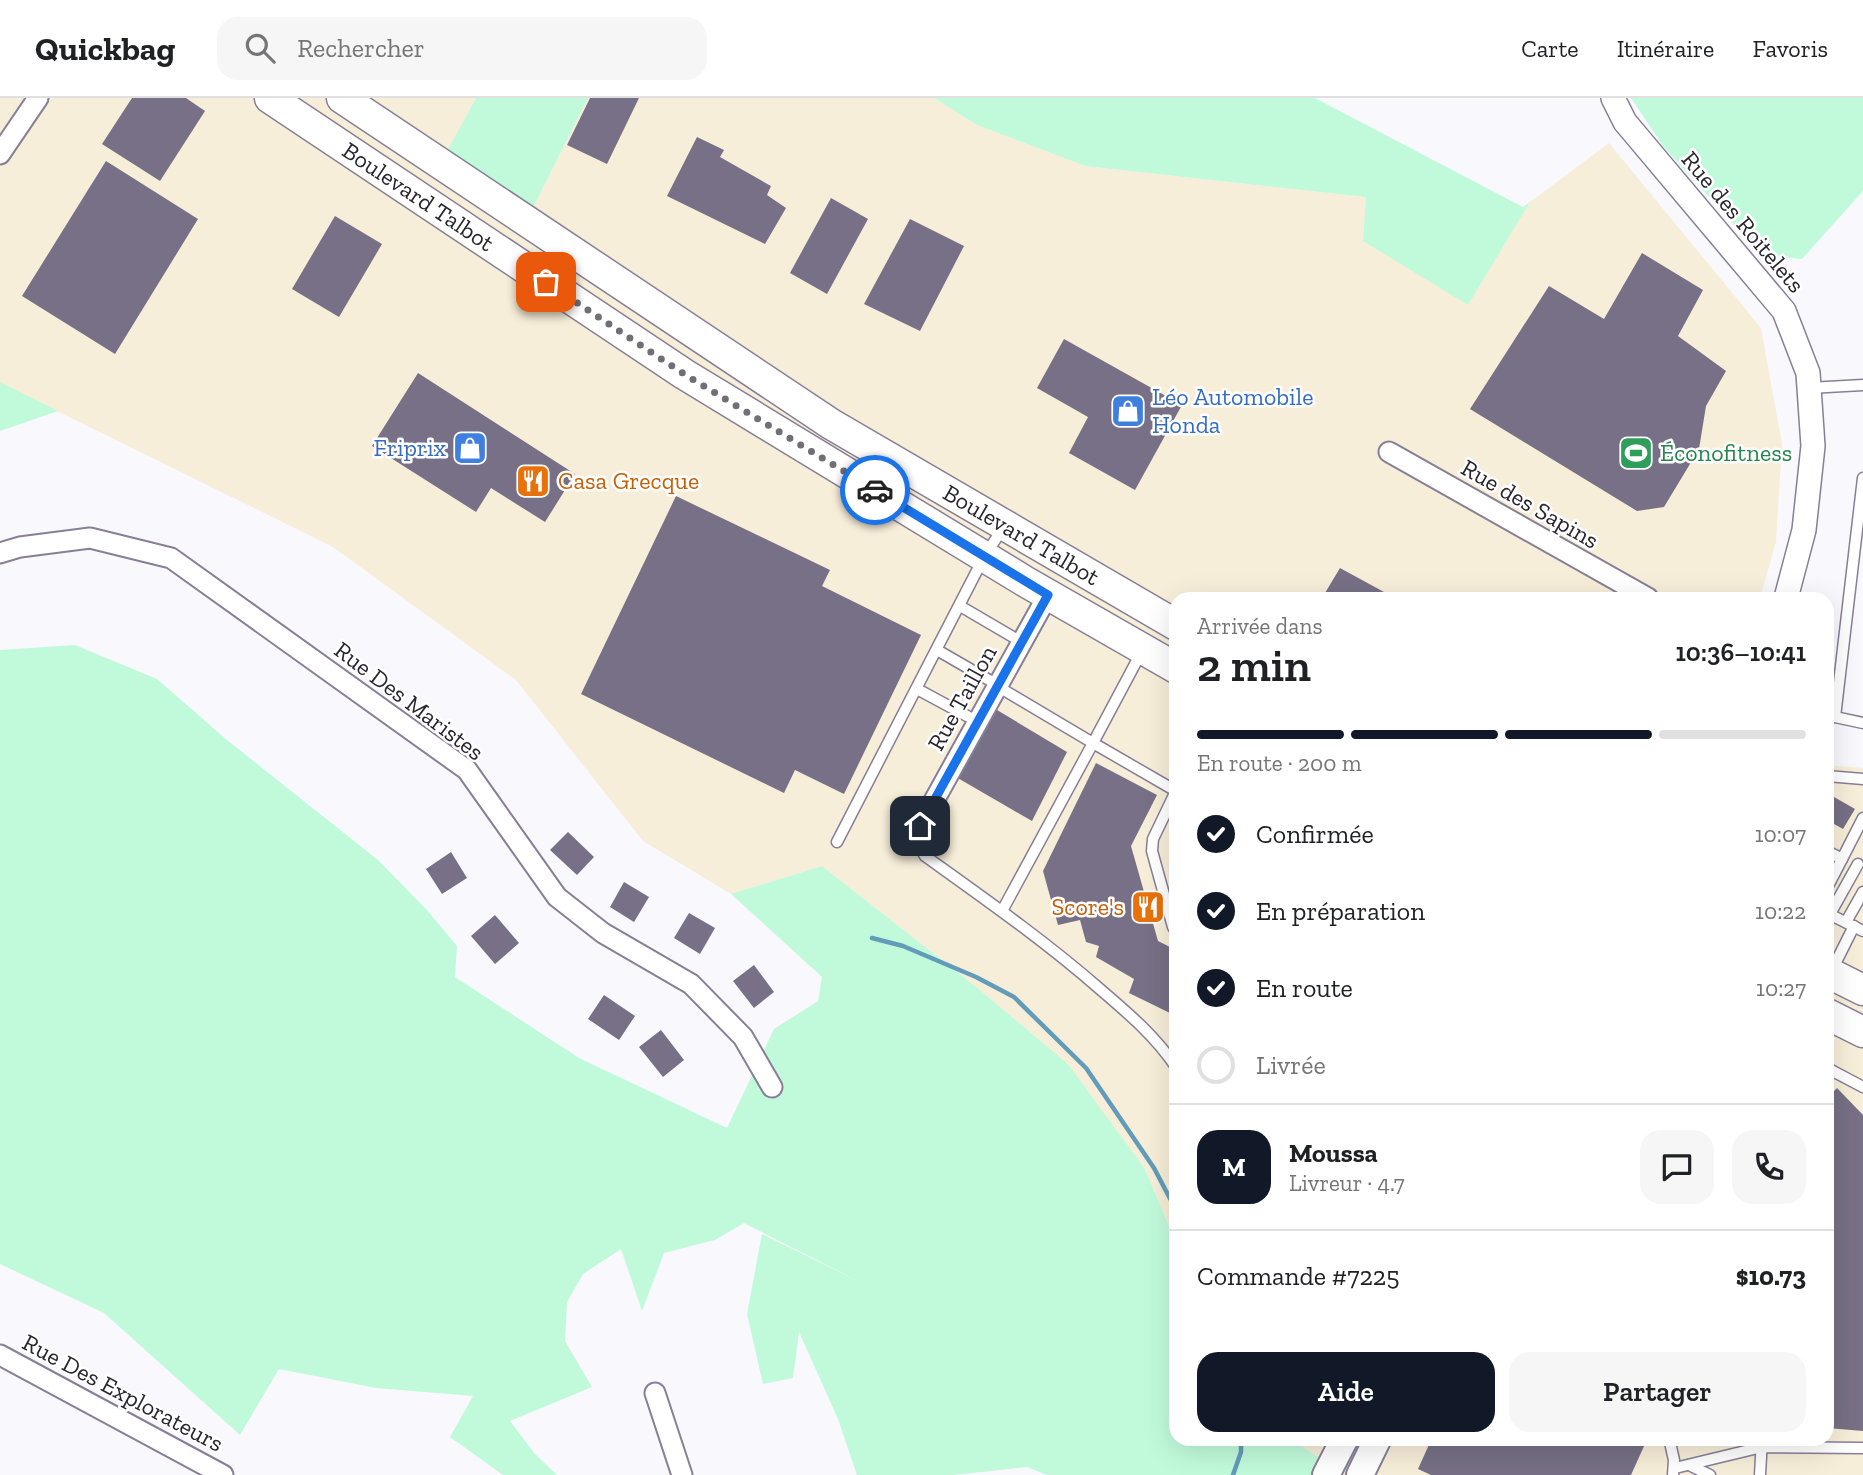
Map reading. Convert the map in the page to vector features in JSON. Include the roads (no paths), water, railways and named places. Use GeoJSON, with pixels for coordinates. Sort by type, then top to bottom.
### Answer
{"type":"FeatureCollection","features":[{"type":"Feature","properties":{"kind":"main road","name":"Boulevard Talbot"},"geometry":{"type":"LineString","coordinates":[[270,98],[684,374],[984,557],[1169,664]]}},
{"type":"Feature","properties":{"kind":"main road","name":"Boulevard Talbot"},"geometry":{"type":"LineString","coordinates":[[342,98],[831,424],[1169,621]]}},
{"type":"Feature","properties":{"kind":"main road"},"geometry":{"type":"LineString","coordinates":[[1834,975],[1863,990]]}},
{"type":"Feature","properties":{"kind":"main road"},"geometry":{"type":"LineString","coordinates":[[1834,1018],[1863,1032]]}},
{"type":"Feature","properties":{"kind":"main road"},"geometry":{"type":"LineString","coordinates":[[1326,1475],[1341,1446]]}},
{"type":"Feature","properties":{"kind":"main road"},"geometry":{"type":"LineString","coordinates":[[1360,1475],[1374,1446]]}},
{"type":"Feature","properties":{"kind":"street"},"geometry":{"type":"LineString","coordinates":[[0,154],[38,98]]}},
{"type":"Feature","properties":{"kind":"street","name":"Rue des Roitelets"},"geometry":{"type":"LineString","coordinates":[[1613,98],[1625,122],[1784,311],[1808,373],[1813,446],[1804,530],[1788,592]]}},
{"type":"Feature","properties":{"kind":"street","name":"Rue des Sapins"},"geometry":{"type":"LineString","coordinates":[[1389,452],[1637,592]]}},
{"type":"Feature","properties":{"kind":"street","name":"Rue Des Maristes"},"geometry":{"type":"LineString","coordinates":[[0,553],[90,538],[171,558],[467,770],[557,897],[603,933],[691,984],[743,1037],[772,1087]]}},
{"type":"Feature","properties":{"kind":"street","name":"Rue Taillon"},"geometry":{"type":"LineString","coordinates":[[920,826],[993,683],[1048,595]]}},
{"type":"Feature","properties":{"kind":"street","name":"Rue Des Explorateurs"},"geometry":{"type":"LineString","coordinates":[[0,1355],[223,1475]]}},
{"type":"Feature","properties":{"kind":"street"},"geometry":{"type":"LineString","coordinates":[[655,1393],[682,1475]]}},
{"type":"Feature","properties":{"kind":"lane"},"geometry":{"type":"LineString","coordinates":[[1809,388],[1863,385]]}},
{"type":"Feature","properties":{"kind":"lane"},"geometry":{"type":"LineString","coordinates":[[1834,692],[1863,478]]}},
{"type":"Feature","properties":{"kind":"lane"},"geometry":{"type":"LineString","coordinates":[[837,842],[984,557],[1005,525]]}},
{"type":"Feature","properties":{"kind":"lane"},"geometry":{"type":"LineString","coordinates":[[960,607],[1013,637]]}},
{"type":"Feature","properties":{"kind":"lane"},"geometry":{"type":"LineString","coordinates":[[1002,911],[1143,649]]}},
{"type":"Feature","properties":{"kind":"lane"},"geometry":{"type":"LineString","coordinates":[[937,650],[1169,787]]}},
{"type":"Feature","properties":{"kind":"lane"},"geometry":{"type":"LineString","coordinates":[[917,689],[969,717]]}},
{"type":"Feature","properties":{"kind":"lane"},"geometry":{"type":"LineString","coordinates":[[1834,715],[1863,723]]}},
{"type":"Feature","properties":{"kind":"lane"},"geometry":{"type":"LineString","coordinates":[[1834,777],[1863,779]]}},
{"type":"Feature","properties":{"kind":"lane"},"geometry":{"type":"LineString","coordinates":[[1169,806],[1153,839],[1152,851],[1169,913]]}},
{"type":"Feature","properties":{"kind":"lane"},"geometry":{"type":"LineString","coordinates":[[1834,874],[1863,818]]}},
{"type":"Feature","properties":{"kind":"lane"},"geometry":{"type":"LineString","coordinates":[[920,826],[917,835],[925,856],[1059,953],[1146,1028],[1169,1057]]}},
{"type":"Feature","properties":{"kind":"lane"},"geometry":{"type":"LineString","coordinates":[[1834,855],[1842,859]]}},
{"type":"Feature","properties":{"kind":"lane"},"geometry":{"type":"LineString","coordinates":[[1834,903],[1858,864]]}},
{"type":"Feature","properties":{"kind":"lane"},"geometry":{"type":"LineString","coordinates":[[1834,963],[1854,927],[1862,897]]}},
{"type":"Feature","properties":{"kind":"lane"},"geometry":{"type":"LineString","coordinates":[[1834,916],[1854,927]]}},
{"type":"Feature","properties":{"kind":"lane"},"geometry":{"type":"LineString","coordinates":[[1834,1072],[1863,1087]]}},
{"type":"Feature","properties":{"kind":"lane"},"geometry":{"type":"LineString","coordinates":[[1671,1446],[1674,1471],[1752,1446]]}},
{"type":"Feature","properties":{"kind":"lane"},"geometry":{"type":"LineString","coordinates":[[1760,1475],[1762,1446]]}},
{"type":"Feature","properties":{"kind":"lane"},"geometry":{"type":"LineString","coordinates":[[1823,1446],[1863,1448]]}},
{"type":"Feature","properties":{"kind":"lane"},"geometry":{"type":"LineString","coordinates":[[1689,1464],[1710,1475]]}},
{"type":"Feature","properties":{"kind":"waterway"},"geometry":{"type":"LineString","coordinates":[[872,938],[903,946],[976,977],[1014,997],[1086,1068],[1154,1168],[1169,1197]]}},
{"type":"Feature","properties":{"kind":"waterway"},"geometry":{"type":"LineString","coordinates":[[1233,1475],[1241,1446]]}},
{"type":"Feature","properties":{"kind":"place","name":"Léo Automobile Honda"},"geometry":{"type":"Point","coordinates":[1128,411]}},
{"type":"Feature","properties":{"kind":"place","name":"Friprix"},"geometry":{"type":"Point","coordinates":[470,448]}},
{"type":"Feature","properties":{"kind":"place","name":"Éconofitness"},"geometry":{"type":"Point","coordinates":[1636,453]}},
{"type":"Feature","properties":{"kind":"place","name":"Casa Grecque"},"geometry":{"type":"Point","coordinates":[533,481]}},
{"type":"Feature","properties":{"kind":"place","name":"Score's"},"geometry":{"type":"Point","coordinates":[1148,907]}}]}
